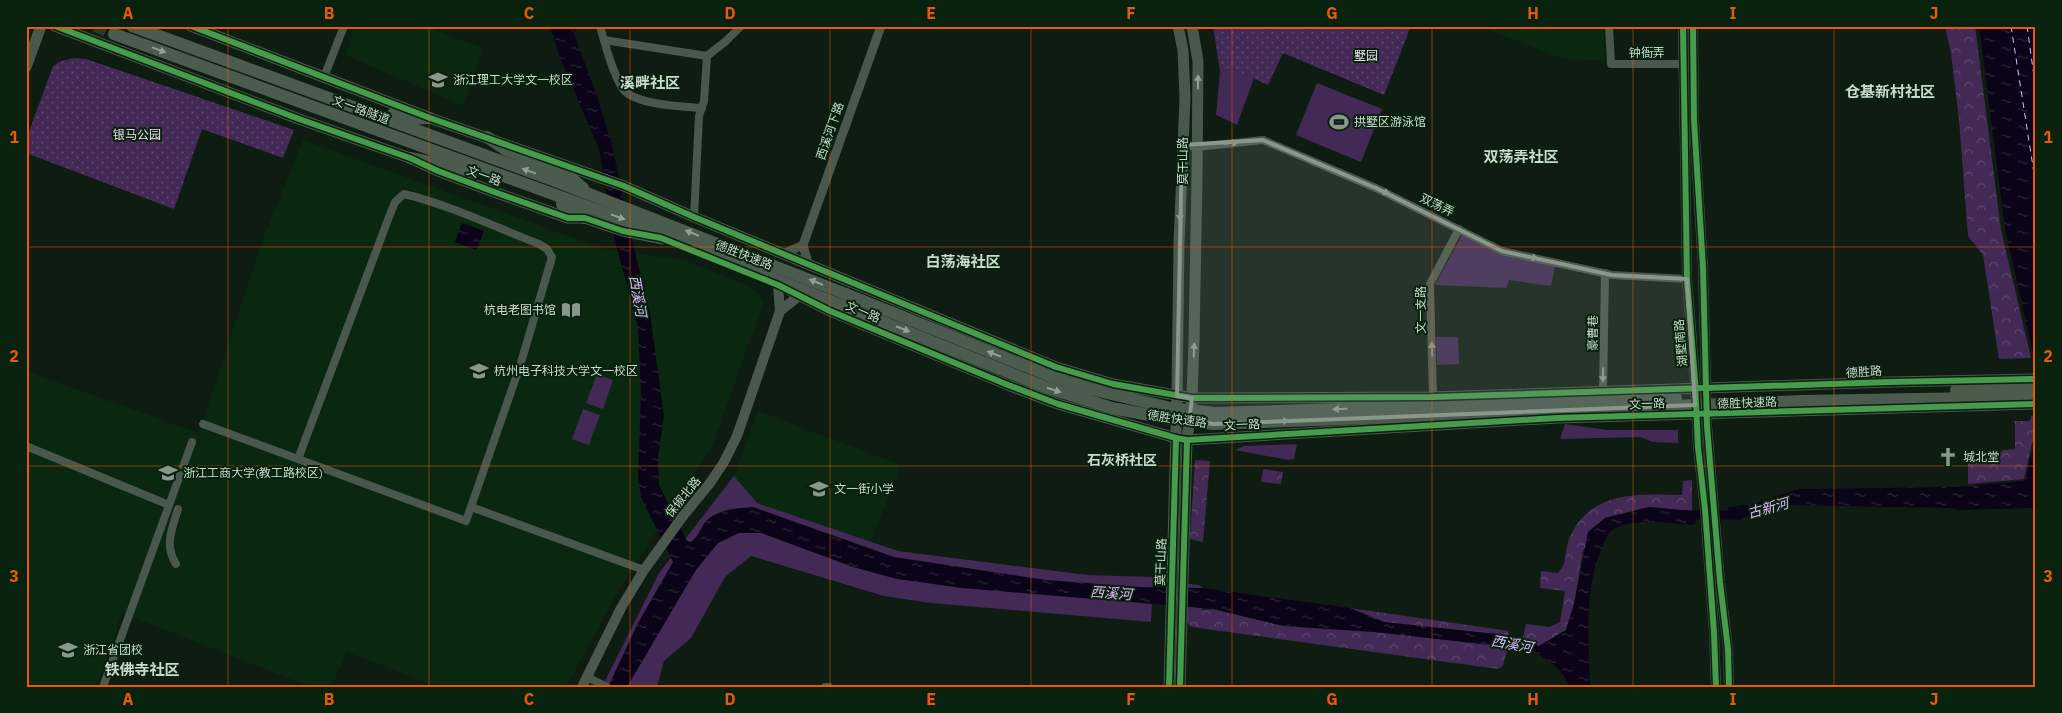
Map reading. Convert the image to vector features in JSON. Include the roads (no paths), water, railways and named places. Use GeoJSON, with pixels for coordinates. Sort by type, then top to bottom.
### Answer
{"type":"FeatureCollection","features":[{"type":"Feature","properties":{"kind":"highway","name":"文一路隧道"},"geometry":{"type":"LineString","coordinates":[[132,26],[591,194]]}},
{"type":"Feature","properties":{"kind":"highway","name":"文一路隧道"},"geometry":{"type":"LineString","coordinates":[[114,34],[484,168]]}},
{"type":"Feature","properties":{"kind":"highway"},"geometry":{"type":"LineString","coordinates":[[206,53],[244,59],[406,119],[430,118]]}},
{"type":"Feature","properties":{"kind":"highway"},"geometry":{"type":"LineString","coordinates":[[487,137],[506,150],[569,176],[591,194]]}},
{"type":"Feature","properties":{"kind":"highway"},"geometry":{"type":"LineString","coordinates":[[410,158],[513,179],[586,218]]}},
{"type":"Feature","properties":{"kind":"highway","name":"德胜快速路"},"geometry":{"type":"LineString","coordinates":[[484,168],[597,210],[636,229],[844,300],[1055,378],[1090,389],[1171,408],[1215,413],[2036,387]]}},
{"type":"Feature","properties":{"kind":"highway","name":"德胜快速路"},"geometry":{"type":"LineString","coordinates":[[591,194],[1045,387],[1112,408],[1171,419],[1214,424],[1802,401],[2036,397]]}},
{"type":"Feature","properties":{"kind":"main road"},"geometry":{"type":"LineString","coordinates":[[26,67],[41,26]]}},
{"type":"Feature","properties":{"kind":"main road","name":"文一路"},"geometry":{"type":"LineString","coordinates":[[55,26],[299,119],[410,158],[461,180],[568,218],[586,218],[636,229],[661,238],[778,284],[830,311],[1008,385],[1097,416],[1181,439],[1548,418],[1701,414]]}},
{"type":"Feature","properties":{"kind":"main road","name":"文一路"},"geometry":{"type":"LineString","coordinates":[[191,26],[430,118],[624,186],[694,217],[1056,367],[1112,384],[1192,398],[1434,397],[1700,388]]}},
{"type":"Feature","properties":{"kind":"main road","name":"莫干山路"},"geometry":{"type":"LineString","coordinates":[[1178,26],[1183,50],[1185,98],[1182,145],[1177,396],[1181,439],[1176,627],[1180,687]]}},
{"type":"Feature","properties":{"kind":"main road","name":"莫干山路"},"geometry":{"type":"LineString","coordinates":[[1181,439],[1192,398],[1198,61],[1192,26]]}},
{"type":"Feature","properties":{"kind":"main road","name":"湖墅南路"},"geometry":{"type":"LineString","coordinates":[[1683,26],[1687,280],[1700,388]]}},
{"type":"Feature","properties":{"kind":"main road","name":"湖墅南路"},"geometry":{"type":"LineString","coordinates":[[1693,26],[1694,120],[1703,268],[1700,388],[1710,509],[1716,687]]}},
{"type":"Feature","properties":{"kind":"main road","name":"保俶北路"},"geometry":{"type":"LineString","coordinates":[[582,687],[621,608],[644,570],[683,516],[710,483],[724,462],[737,436],[780,311],[778,284]]}},
{"type":"Feature","properties":{"kind":"main road"},"geometry":{"type":"LineString","coordinates":[[780,311],[800,295]]}},
{"type":"Feature","properties":{"kind":"main road","name":"德胜路"},"geometry":{"type":"LineString","coordinates":[[1700,388],[2036,379]]}},
{"type":"Feature","properties":{"kind":"main road"},"geometry":{"type":"LineString","coordinates":[[1097,416],[1120,408],[1125,396],[1112,384]]}},
{"type":"Feature","properties":{"kind":"main road"},"geometry":{"type":"LineString","coordinates":[[1701,414],[2036,404]]}},
{"type":"Feature","properties":{"kind":"main road","name":"湖墅南路"},"geometry":{"type":"LineString","coordinates":[[1710,530],[1728,649],[1729,687]]}},
{"type":"Feature","properties":{"kind":"main road","name":"莫干山路"},"geometry":{"type":"LineString","coordinates":[[1169,687],[1176,627]]}},
{"type":"Feature","properties":{"kind":"street"},"geometry":{"type":"LineString","coordinates":[[324,77],[344,26]]}},
{"type":"Feature","properties":{"kind":"street"},"geometry":{"type":"LineString","coordinates":[[600,26],[623,90],[632,96],[648,101],[702,108]]}},
{"type":"Feature","properties":{"kind":"street"},"geometry":{"type":"LineString","coordinates":[[604,40],[707,56],[726,41],[740,26]]}},
{"type":"Feature","properties":{"kind":"street","name":"西溪河下路"},"geometry":{"type":"LineString","coordinates":[[803,245],[881,26]]}},
{"type":"Feature","properties":{"kind":"street","name":"钟衙弄"},"geometry":{"type":"LineString","coordinates":[[1609,26],[1611,64],[1683,64]]}},
{"type":"Feature","properties":{"kind":"street"},"geometry":{"type":"LineString","coordinates":[[694,217],[699,116],[704,102],[707,56]]}},
{"type":"Feature","properties":{"kind":"street","name":"双荡弄"},"geometry":{"type":"LineString","coordinates":[[1182,145],[1197,147],[1263,140],[1376,188],[1502,251],[1605,273],[1687,280]]}},
{"type":"Feature","properties":{"kind":"street"},"geometry":{"type":"LineString","coordinates":[[203,424],[466,521],[520,366],[552,258],[547,248],[420,198],[404,194],[395,202],[298,459]]}},
{"type":"Feature","properties":{"kind":"street","name":"文一支路"},"geometry":{"type":"LineString","coordinates":[[1434,397],[1430,284],[1459,229]]}},
{"type":"Feature","properties":{"kind":"street"},"geometry":{"type":"LineString","coordinates":[[785,254],[803,245],[808,263]]}},
{"type":"Feature","properties":{"kind":"street","name":"豪曹巷"},"geometry":{"type":"LineString","coordinates":[[1602,392],[1605,273]]}},
{"type":"Feature","properties":{"kind":"street"},"geometry":{"type":"LineString","coordinates":[[103,687],[192,442]]}},
{"type":"Feature","properties":{"kind":"street"},"geometry":{"type":"LineString","coordinates":[[26,446],[169,505]]}},
{"type":"Feature","properties":{"kind":"street"},"geometry":{"type":"LineString","coordinates":[[471,507],[644,570]]}},
{"type":"Feature","properties":{"kind":"street"},"geometry":{"type":"LineString","coordinates":[[176,564],[169,551],[168,542],[178,509]]}},
{"type":"Feature","properties":{"kind":"street"},"geometry":{"type":"LineString","coordinates":[[588,677],[607,687]]}},
{"type":"Feature","properties":{"kind":"water","name":"西溪河"},"geometry":{"type":"Polygon","coordinates":[[[550,26],[571,26],[597,96],[612,145],[650,313],[664,416],[658,458],[659,485],[687,541],[691,542],[707,520],[717,513],[753,507],[894,557],[1046,580],[1140,587],[1203,588],[1350,608],[1384,622],[1495,634],[1539,646],[1566,630],[1574,604],[1588,532],[1605,518],[1649,507],[1692,511],[1696,523],[1692,525],[1662,522],[1631,523],[1612,530],[1608,534],[1597,560],[1590,595],[1588,632],[1590,687],[1570,687],[1558,669],[1528,649],[1375,632],[1284,626],[1213,609],[962,588],[897,579],[853,567],[761,533],[739,533],[718,543],[696,570],[627,687],[608,687],[638,623],[673,562],[641,497],[638,479],[641,393],[638,327],[614,237],[599,149],[560,58],[550,26]]]}},
{"type":"Feature","properties":{"kind":"water"},"geometry":{"type":"Polygon","coordinates":[[[1979,26],[2036,26],[2036,374],[2005,229],[1979,26]]]}},
{"type":"Feature","properties":{"kind":"water"},"geometry":{"type":"Polygon","coordinates":[[[462,223],[484,231],[476,250],[455,242],[462,223]]]}},
{"type":"Feature","properties":{"kind":"water"},"geometry":{"type":"Polygon","coordinates":[[[2034,444],[2036,444],[2036,508],[1957,510],[1950,508],[1784,505],[1750,516],[1727,520],[1728,507],[1758,503],[1798,489],[1955,487],[2025,481],[2034,444]]]}},
{"type":"Feature","properties":{"kind":"waterway","name":"古新河"},"geometry":{"type":"LineString","coordinates":[[1685,515],[1739,515]]}},
{"type":"Feature","properties":{"kind":"tunnel"},"geometry":{"type":"LineString","coordinates":[[95,26],[114,34]]}},
{"type":"Feature","properties":{"kind":"place","name":"浙江理工大学文一校区"},"geometry":{"type":"Point","coordinates":[438,80]}},
{"type":"Feature","properties":{"kind":"place","name":"拱墅区游泳馆"},"geometry":{"type":"Point","coordinates":[1339,122]}},
{"type":"Feature","properties":{"kind":"place","name":"杭电老图书馆"},"geometry":{"type":"Point","coordinates":[571,310]}},
{"type":"Feature","properties":{"kind":"place","name":"杭州电子科技大学文一校区"},"geometry":{"type":"Point","coordinates":[479,371]}},
{"type":"Feature","properties":{"kind":"place","name":"城北堂"},"geometry":{"type":"Point","coordinates":[1948,457]}},
{"type":"Feature","properties":{"kind":"place","name":"浙江工商大学(教工路校区)"},"geometry":{"type":"Point","coordinates":[168,473]}},
{"type":"Feature","properties":{"kind":"place","name":"文一街小学"},"geometry":{"type":"Point","coordinates":[819,489]}},
{"type":"Feature","properties":{"kind":"place","name":"浙江省团校"},"geometry":{"type":"Point","coordinates":[68,650]}},
{"type":"Feature","properties":{"kind":"district","name":"溪畔社区"},"geometry":{"type":"Point","coordinates":[650,83]}},
{"type":"Feature","properties":{"kind":"district","name":"仓基新村社区"},"geometry":{"type":"Point","coordinates":[1890,92]}},
{"type":"Feature","properties":{"kind":"district","name":"双荡弄社区"},"geometry":{"type":"Point","coordinates":[1521,157]}},
{"type":"Feature","properties":{"kind":"district","name":"白荡海社区"},"geometry":{"type":"Point","coordinates":[963,262]}},
{"type":"Feature","properties":{"kind":"district","name":"石灰桥社区"},"geometry":{"type":"Point","coordinates":[1122,460]}},
{"type":"Feature","properties":{"kind":"district","name":"铁佛寺社区"},"geometry":{"type":"Point","coordinates":[142,670]}},
{"type":"Feature","properties":{"kind":"park label","name":"墅园"},"geometry":{"type":"Point","coordinates":[1366,56]}},
{"type":"Feature","properties":{"kind":"park label","name":"银马公园"},"geometry":{"type":"Point","coordinates":[137,135]}}]}
